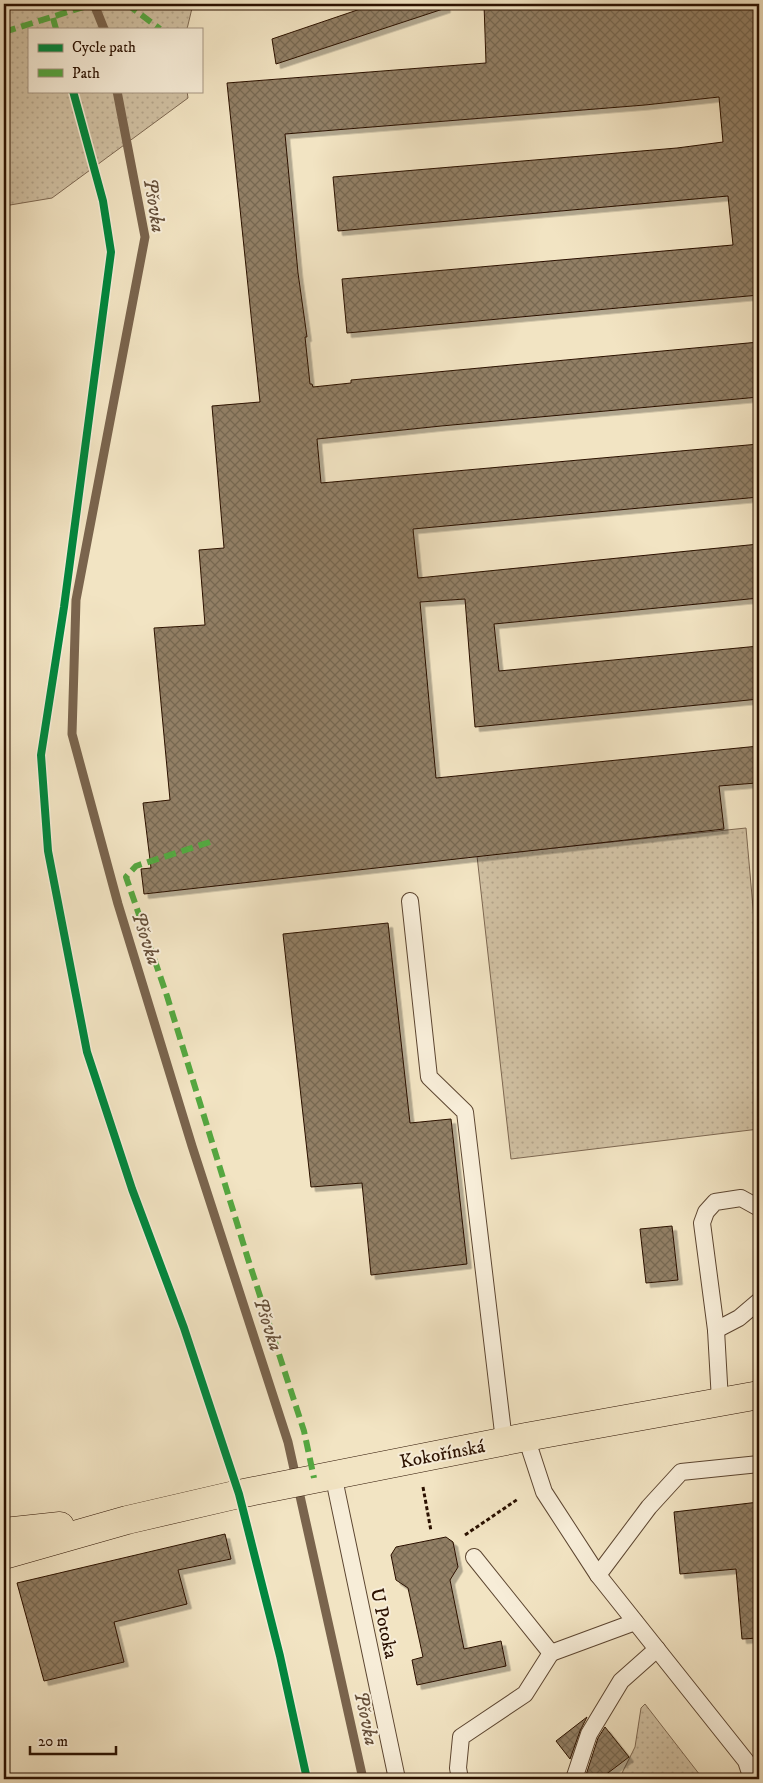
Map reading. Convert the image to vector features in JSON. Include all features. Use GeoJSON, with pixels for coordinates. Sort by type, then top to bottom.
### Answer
{"type":"FeatureCollection","features":[{"type":"Feature","properties":{"kind":"main road","name":"Kokořínská"},"geometry":{"type":"LineString","coordinates":[[4,1556],[127,1520],[252,1491],[515,1439],[759,1395]]}},
{"type":"Feature","properties":{"kind":"main road","name":"Kokořínská"},"geometry":{"type":"LineString","coordinates":[[4,1532],[127,1520]]}},
{"type":"Feature","properties":{"kind":"lane"},"geometry":{"type":"LineString","coordinates":[[410,901],[429,1077],[465,1112],[515,1439],[544,1492],[598,1575],[746,1760],[752,1779]]}},
{"type":"Feature","properties":{"kind":"lane"},"geometry":{"type":"LineString","coordinates":[[720,1401],[716,1330],[702,1223],[706,1212],[715,1202],[741,1198],[759,1208]]}},
{"type":"Feature","properties":{"kind":"lane"},"geometry":{"type":"LineString","coordinates":[[716,1330],[739,1318],[759,1301]]}},
{"type":"Feature","properties":{"kind":"lane"},"geometry":{"type":"LineString","coordinates":[[598,1575],[650,1507],[681,1472],[759,1464]]}},
{"type":"Feature","properties":{"kind":"lane","name":"U Potoka"},"geometry":{"type":"LineString","coordinates":[[323,1476],[397,1779]]}},
{"type":"Feature","properties":{"kind":"lane"},"geometry":{"type":"LineString","coordinates":[[474,1557],[551,1653]]}},
{"type":"Feature","properties":{"kind":"lane"},"geometry":{"type":"LineString","coordinates":[[460,1779],[458,1768],[461,1737],[525,1694],[551,1653],[635,1622]]}},
{"type":"Feature","properties":{"kind":"lane"},"geometry":{"type":"LineString","coordinates":[[574,1779],[589,1734],[621,1681],[657,1649]]}},
{"type":"Feature","properties":{"kind":"path"},"geometry":{"type":"LineString","coordinates":[[423,1487],[431,1531]]}},
{"type":"Feature","properties":{"kind":"path"},"geometry":{"type":"LineString","coordinates":[[463,1536],[518,1498]]}},
{"type":"Feature","properties":{"kind":"shaded area"},"geometry":{"type":"Polygon","coordinates":[[[4,4],[193,4],[187,28],[28,28],[28,92],[187,92],[188,98],[52,198],[4,206],[4,4]]]}},
{"type":"Feature","properties":{"kind":"shaded area"},"geometry":{"type":"Polygon","coordinates":[[[746,828],[759,976],[759,1129],[511,1159],[477,856],[746,828]]]}},
{"type":"Feature","properties":{"kind":"shaded area"},"geometry":{"type":"Polygon","coordinates":[[[645,1704],[703,1779],[619,1779],[635,1747],[641,1708],[645,1704]]]}},
{"type":"Feature","properties":{"kind":"building"},"geometry":{"type":"Polygon","coordinates":[[[375,4],[445,4],[446,8],[276,64],[272,39],[375,4]]]}},
{"type":"Feature","properties":{"kind":"building"},"geometry":{"type":"Polygon","coordinates":[[[484,4],[759,4],[759,295],[347,333],[342,279],[733,245],[728,196],[338,231],[333,177],[677,148],[723,142],[719,97],[645,105],[285,134],[298,273],[307,337],[305,337],[310,384],[313,387],[351,383],[351,380],[759,342],[759,397],[317,439],[321,483],[759,444],[759,497],[413,529],[418,578],[759,544],[759,598],[494,624],[499,671],[759,646],[759,699],[475,727],[465,599],[420,602],[436,778],[759,746],[759,773],[755,774],[756,783],[719,786],[724,829],[144,894],[141,869],[151,868],[143,803],[170,800],[154,628],[205,625],[199,550],[224,548],[212,406],[260,402],[227,83],[486,63],[484,4]]]}},
{"type":"Feature","properties":{"kind":"building"},"geometry":{"type":"Polygon","coordinates":[[[388,923],[410,1123],[451,1119],[467,1264],[371,1275],[362,1183],[311,1187],[283,934],[388,923]]]}},
{"type":"Feature","properties":{"kind":"building"},"geometry":{"type":"Polygon","coordinates":[[[672,1226],[678,1280],[646,1283],[640,1229],[672,1226]]]}},
{"type":"Feature","properties":{"kind":"building"},"geometry":{"type":"Polygon","coordinates":[[[759,1502],[759,1638],[742,1639],[736,1569],[680,1574],[674,1512],[759,1502]]]}},
{"type":"Feature","properties":{"kind":"building"},"geometry":{"type":"Polygon","coordinates":[[[225,1534],[231,1559],[178,1570],[187,1604],[114,1622],[124,1662],[44,1681],[17,1583],[225,1534]]]}},
{"type":"Feature","properties":{"kind":"building"},"geometry":{"type":"Polygon","coordinates":[[[446,1537],[453,1542],[458,1567],[450,1580],[464,1649],[501,1641],[506,1666],[417,1685],[412,1660],[423,1657],[408,1588],[396,1580],[391,1555],[396,1547],[446,1537]]]}},
{"type":"Feature","properties":{"kind":"building"},"geometry":{"type":"Polygon","coordinates":[[[587,1717],[580,1731],[570,1759],[556,1741],[587,1717]]]}},
{"type":"Feature","properties":{"kind":"building"},"geometry":{"type":"Polygon","coordinates":[[[605,1727],[629,1757],[600,1779],[586,1779],[598,1738],[605,1727]]]}},
{"type":"Feature","properties":{"kind":"waterway","name":"Pšovka"},"geometry":{"type":"LineString","coordinates":[[94,4],[104,28]]}},
{"type":"Feature","properties":{"kind":"waterway","name":"Pšovka"},"geometry":{"type":"LineString","coordinates":[[117,92],[145,237],[76,600],[72,734],[118,904],[192,1146],[288,1442],[363,1779]]}},
{"type":"Feature","properties":{"kind":"marked path"},"geometry":{"type":"LineString","coordinates":[[4,32],[93,4]]}},
{"type":"Feature","properties":{"kind":"marked path"},"geometry":{"type":"LineString","coordinates":[[127,4],[159,28]]}},
{"type":"Feature","properties":{"kind":"marked path"},"geometry":{"type":"LineString","coordinates":[[53,18],[56,28]]}},
{"type":"Feature","properties":{"kind":"marked path"},"geometry":{"type":"LineString","coordinates":[[210,842],[136,866],[126,877],[167,996],[248,1259],[304,1431],[314,1478]]}},
{"type":"Feature","properties":{"kind":"cycle path"},"geometry":{"type":"LineString","coordinates":[[73,92],[103,201],[111,252],[64,607],[41,755],[48,851],[87,1052],[132,1189],[184,1328],[239,1494],[280,1656],[307,1779]]}}]}
